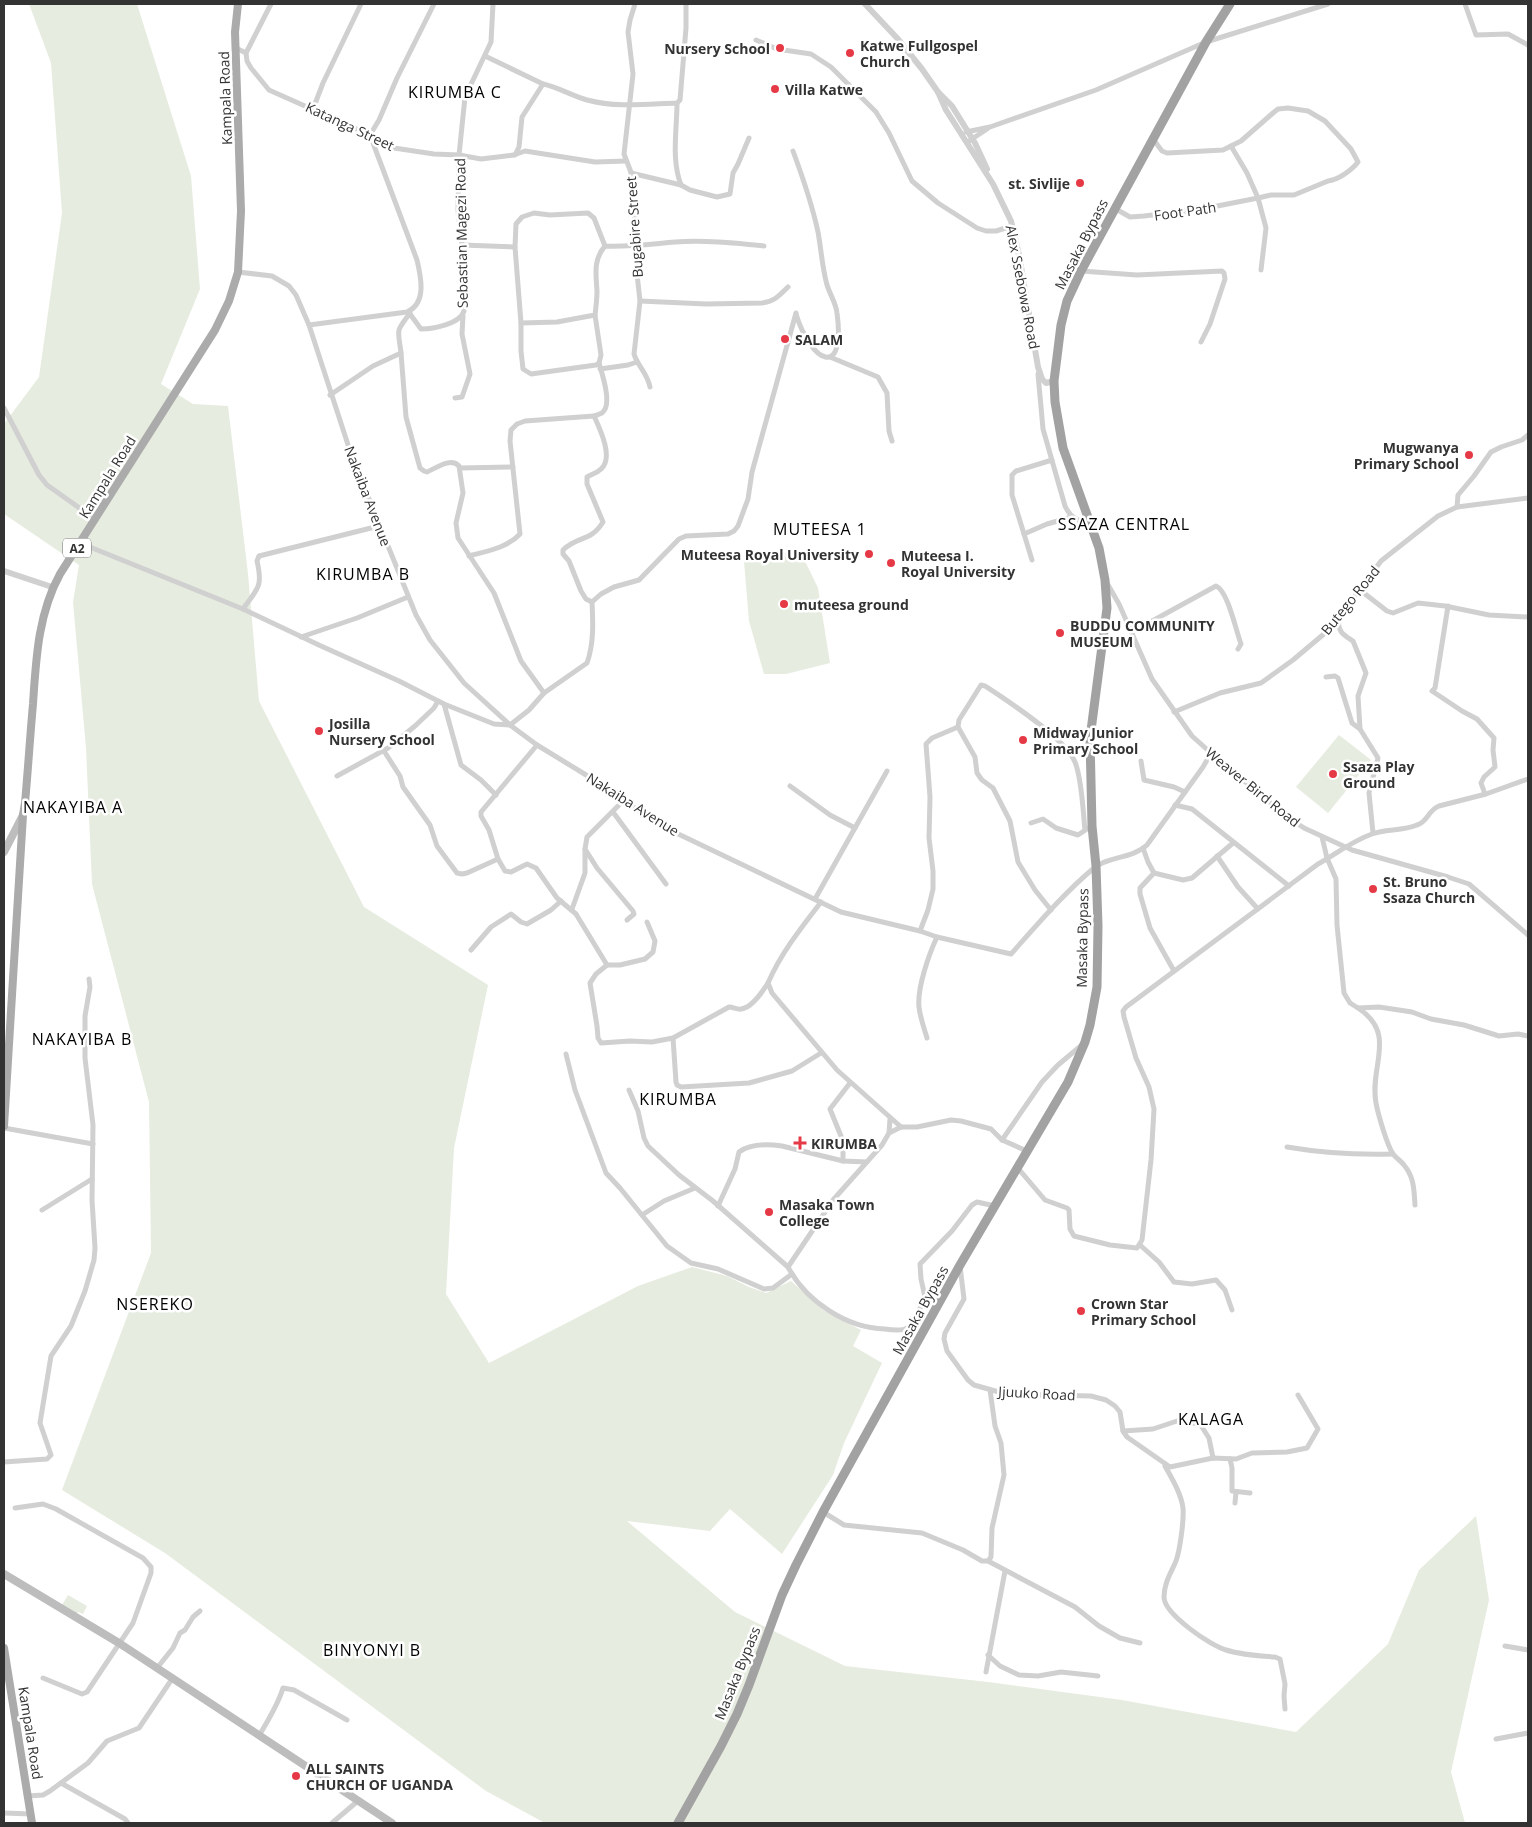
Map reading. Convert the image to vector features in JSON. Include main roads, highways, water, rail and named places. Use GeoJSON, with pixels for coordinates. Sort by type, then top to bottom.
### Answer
{"type":"FeatureCollection","features":[{"type":"Feature","properties":{"kind":"highway","name":"Masaka Bypass"},"geometry":{"type":"LineString","coordinates":[[678,1823],[721,1746],[736,1714],[749,1685],[782,1595],[822,1512],[960,1265],[1068,1082],[1085,1042],[1094,1009],[1098,926],[1096,866],[1088,828],[1090,738],[1107,608],[1105,580],[1099,548],[1063,448],[1055,402],[1054,381],[1061,325],[1067,301],[1080,270],[1206,42],[1230,4]]}},
{"type":"Feature","properties":{"kind":"main road","name":"Kampala Road"},"geometry":{"type":"LineString","coordinates":[[4,1127],[23,815],[37,644],[52,587],[216,330],[229,300],[238,272],[241,211],[236,48],[238,4]]}},
{"type":"Feature","properties":{"kind":"main road"},"geometry":{"type":"LineString","coordinates":[[4,852],[23,815]]}},
{"type":"Feature","properties":{"kind":"main road"},"geometry":{"type":"LineString","coordinates":[[4,1574],[119,1643],[392,1823]]}},
{"type":"Feature","properties":{"kind":"main road","name":"Kampala Road"},"geometry":{"type":"LineString","coordinates":[[4,1648],[32,1823]]}},
{"type":"Feature","properties":{"kind":"place","name":"Nursery School"},"geometry":{"type":"Point","coordinates":[780,48]}},
{"type":"Feature","properties":{"kind":"place","name":"Katwe Fullgospel Church"},"geometry":{"type":"Point","coordinates":[850,53]}},
{"type":"Feature","properties":{"kind":"place","name":"Villa Katwe"},"geometry":{"type":"Point","coordinates":[775,89]}},
{"type":"Feature","properties":{"kind":"place","name":"st. Sivlije"},"geometry":{"type":"Point","coordinates":[1080,183]}},
{"type":"Feature","properties":{"kind":"place","name":"SALAM"},"geometry":{"type":"Point","coordinates":[785,339]}},
{"type":"Feature","properties":{"kind":"place","name":"Mugwanya Primary School"},"geometry":{"type":"Point","coordinates":[1469,455]}},
{"type":"Feature","properties":{"kind":"place","name":"Muteesa Royal University"},"geometry":{"type":"Point","coordinates":[869,554]}},
{"type":"Feature","properties":{"kind":"place","name":"Muteesa I. Royal University"},"geometry":{"type":"Point","coordinates":[891,563]}},
{"type":"Feature","properties":{"kind":"place","name":"muteesa ground"},"geometry":{"type":"Point","coordinates":[784,604]}},
{"type":"Feature","properties":{"kind":"place","name":"BUDDU COMMUNITY MUSEUM"},"geometry":{"type":"Point","coordinates":[1060,633]}},
{"type":"Feature","properties":{"kind":"place","name":"Josilla Nursery School"},"geometry":{"type":"Point","coordinates":[319,731]}},
{"type":"Feature","properties":{"kind":"place","name":"Midway Junior Primary School"},"geometry":{"type":"Point","coordinates":[1023,740]}},
{"type":"Feature","properties":{"kind":"place","name":"Ssaza Play Ground"},"geometry":{"type":"Point","coordinates":[1333,774]}},
{"type":"Feature","properties":{"kind":"place","name":"St. Bruno Ssaza Church"},"geometry":{"type":"Point","coordinates":[1373,889]}},
{"type":"Feature","properties":{"kind":"place","name":"KIRUMBA"},"geometry":{"type":"Point","coordinates":[800,1143]}},
{"type":"Feature","properties":{"kind":"place","name":"Masaka Town College"},"geometry":{"type":"Point","coordinates":[769,1212]}},
{"type":"Feature","properties":{"kind":"place","name":"Crown Star Primary School"},"geometry":{"type":"Point","coordinates":[1081,1311]}},
{"type":"Feature","properties":{"kind":"place","name":"ALL SAINTS CHURCH OF UGANDA"},"geometry":{"type":"Point","coordinates":[296,1776]}},
{"type":"Feature","properties":{"kind":"district","name":"KIRUMBA C"},"geometry":{"type":"Point","coordinates":[455,92]}},
{"type":"Feature","properties":{"kind":"district","name":"SSAZA CENTRAL"},"geometry":{"type":"Point","coordinates":[1124,524]}},
{"type":"Feature","properties":{"kind":"district","name":"MUTEESA 1"},"geometry":{"type":"Point","coordinates":[820,529]}},
{"type":"Feature","properties":{"kind":"district","name":"KIRUMBA B"},"geometry":{"type":"Point","coordinates":[363,574]}},
{"type":"Feature","properties":{"kind":"district","name":"NAKAYIBA A"},"geometry":{"type":"Point","coordinates":[73,807]}},
{"type":"Feature","properties":{"kind":"district","name":"NAKAYIBA B"},"geometry":{"type":"Point","coordinates":[82,1039]}},
{"type":"Feature","properties":{"kind":"district","name":"KIRUMBA"},"geometry":{"type":"Point","coordinates":[678,1099]}},
{"type":"Feature","properties":{"kind":"district","name":"NSEREKO"},"geometry":{"type":"Point","coordinates":[155,1304]}},
{"type":"Feature","properties":{"kind":"district","name":"KALAGA"},"geometry":{"type":"Point","coordinates":[1211,1419]}},
{"type":"Feature","properties":{"kind":"district","name":"BINYONYI B"},"geometry":{"type":"Point","coordinates":[372,1650]}}]}
